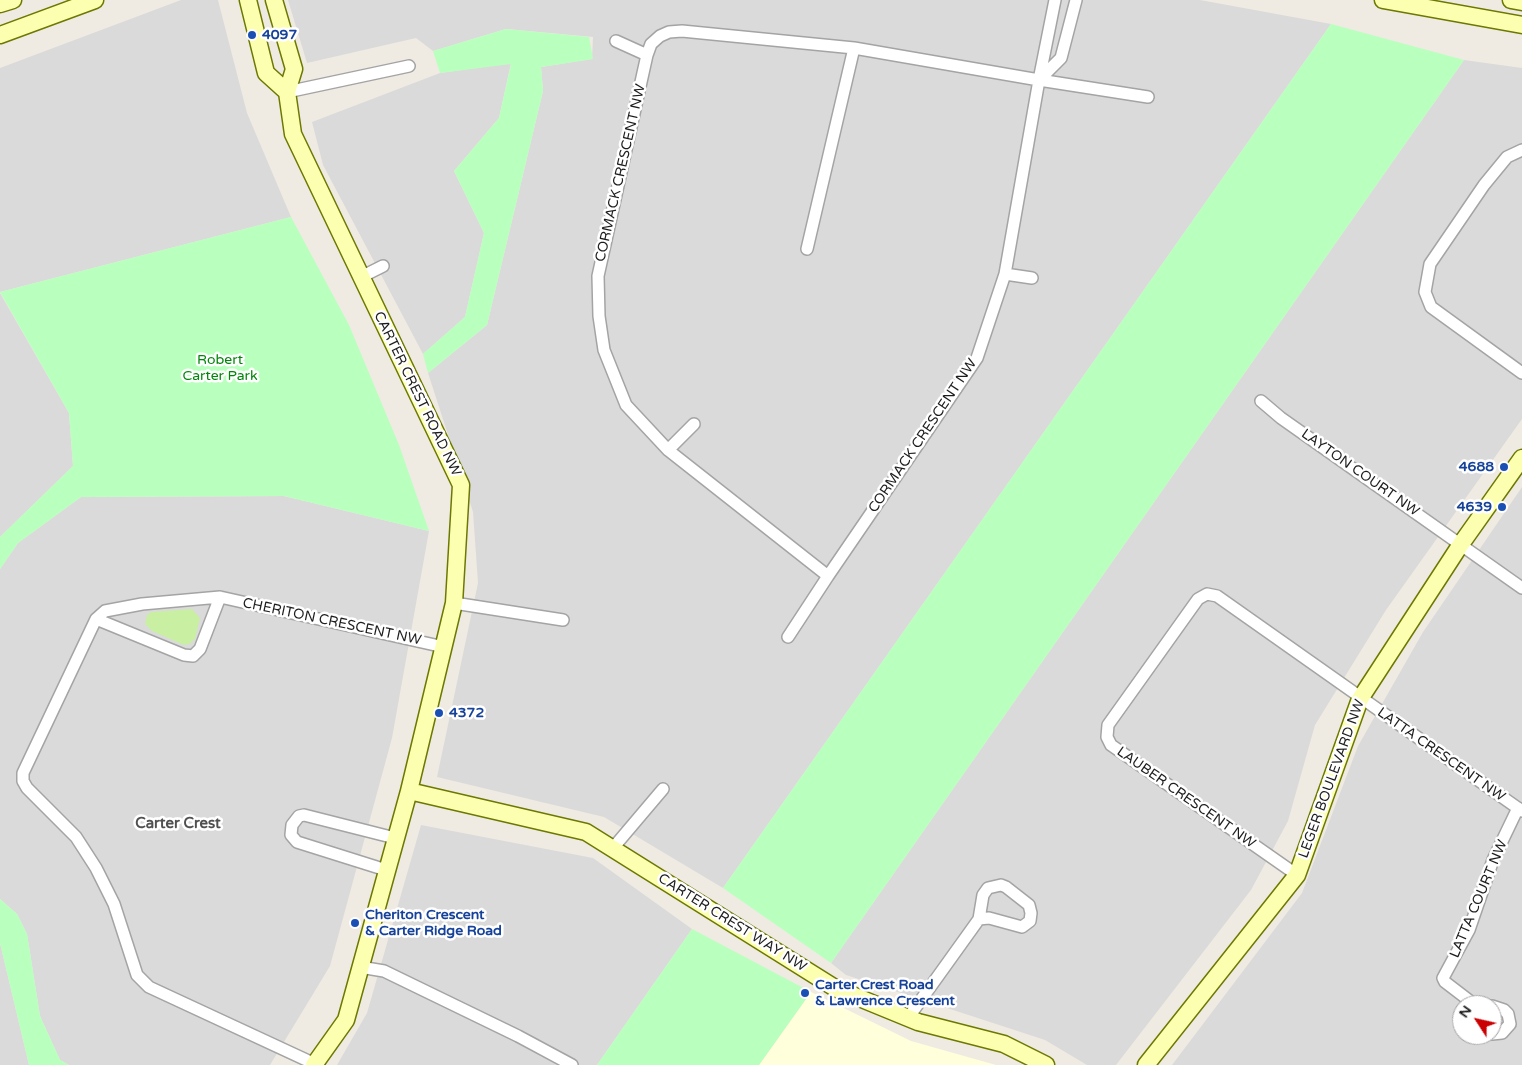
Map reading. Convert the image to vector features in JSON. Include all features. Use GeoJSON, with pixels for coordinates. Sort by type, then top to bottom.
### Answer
{"type":"FeatureCollection","features":[{"type":"Feature","properties":{"kind":"street"},"geometry":{"type":"LineString","coordinates":[[0,4],[13,0]]}},
{"type":"Feature","properties":{"kind":"street"},"geometry":{"type":"LineString","coordinates":[[0,35],[95,0]]}},
{"type":"Feature","properties":{"kind":"street"},"geometry":{"type":"LineString","coordinates":[[248,0],[266,73],[287,92],[409,66]]}},
{"type":"Feature","properties":{"kind":"street","name":"CARTER CREST ROAD NW"},"geometry":{"type":"LineString","coordinates":[[274,0],[294,69],[287,92],[293,134],[461,485],[454,603],[409,791],[346,1020],[314,1064]]}},
{"type":"Feature","properties":{"kind":"street","name":"CORMACK CRESCENT NW"},"geometry":{"type":"LineString","coordinates":[[788,637],[977,358],[1005,274],[1055,0]]}},
{"type":"Feature","properties":{"kind":"street"},"geometry":{"type":"LineString","coordinates":[[1039,80],[1061,58],[1076,0]]}},
{"type":"Feature","properties":{"kind":"street"},"geometry":{"type":"LineString","coordinates":[[1383,0],[1522,25]]}},
{"type":"Feature","properties":{"kind":"street"},"geometry":{"type":"LineString","coordinates":[[1511,0],[1522,2]]}},
{"type":"Feature","properties":{"kind":"street","name":"CORMACK CRESCENT NW"},"geometry":{"type":"LineString","coordinates":[[828,576],[668,450],[626,405],[604,350],[599,316],[598,276],[651,44],[660,36],[669,32],[682,31],[854,48],[1148,97]]}},
{"type":"Feature","properties":{"kind":"street"},"geometry":{"type":"LineString","coordinates":[[616,41],[647,55]]}},
{"type":"Feature","properties":{"kind":"street"},"geometry":{"type":"LineString","coordinates":[[807,249],[854,48]]}},
{"type":"Feature","properties":{"kind":"street"},"geometry":{"type":"LineString","coordinates":[[1522,150],[1507,157],[1484,185],[1430,264],[1424,292],[1432,307],[1522,373]]}},
{"type":"Feature","properties":{"kind":"street"},"geometry":{"type":"LineString","coordinates":[[361,276],[384,266]]}},
{"type":"Feature","properties":{"kind":"street"},"geometry":{"type":"LineString","coordinates":[[1005,274],[1032,278]]}},
{"type":"Feature","properties":{"kind":"street","name":"LAYTON COURT NW"},"geometry":{"type":"LineString","coordinates":[[1261,401],[1281,418],[1522,588]]}},
{"type":"Feature","properties":{"kind":"street"},"geometry":{"type":"LineString","coordinates":[[668,450],[694,424]]}},
{"type":"Feature","properties":{"kind":"street","name":"LEGER BOULEVARD NW"},"geometry":{"type":"LineString","coordinates":[[1146,1065],[1297,875],[1360,699],[1461,544],[1522,458]]}},
{"type":"Feature","properties":{"kind":"street","name":"LAUBER CRESCENT NW"},"geometry":{"type":"LineString","coordinates":[[1297,875],[1111,745],[1107,736],[1108,725],[1198,599],[1207,594],[1217,596],[1360,699]]}},
{"type":"Feature","properties":{"kind":"street"},"geometry":{"type":"LineString","coordinates":[[220,597],[200,649],[193,656],[184,655],[96,619],[23,773],[23,781],[76,838],[96,868],[114,904],[137,974],[149,987],[314,1064]]}},
{"type":"Feature","properties":{"kind":"street","name":"CHERITON CRESCENT NW"},"geometry":{"type":"LineString","coordinates":[[96,619],[105,611],[142,604],[220,597],[444,647]]}},
{"type":"Feature","properties":{"kind":"street"},"geometry":{"type":"LineString","coordinates":[[454,603],[563,620]]}},
{"type":"Feature","properties":{"kind":"street","name":"LATTA CRESCENT NW"},"geometry":{"type":"LineString","coordinates":[[1360,699],[1520,809]]}},
{"type":"Feature","properties":{"kind":"street"},"geometry":{"type":"LineString","coordinates":[[613,848],[663,789]]}},
{"type":"Feature","properties":{"kind":"street","name":"CARTER CREST WAY NW"},"geometry":{"type":"LineString","coordinates":[[409,791],[586,832],[835,988],[908,1018],[1004,1044],[1046,1065]]}},
{"type":"Feature","properties":{"kind":"street","name":"LATTA COURT NW"},"geometry":{"type":"LineString","coordinates":[[1462,995],[1445,982],[1444,978],[1469,930],[1493,860],[1520,809]]}},
{"type":"Feature","properties":{"kind":"street"},"geometry":{"type":"LineString","coordinates":[[386,870],[297,842],[291,835],[292,825],[299,816],[304,815],[395,838]]}},
{"type":"Feature","properties":{"kind":"street"},"geometry":{"type":"LineString","coordinates":[[908,1018],[979,919],[983,895],[988,888],[994,886],[1006,887],[1029,904],[1031,913],[1030,921],[1022,927],[989,918],[979,919]]}},
{"type":"Feature","properties":{"kind":"street"},"geometry":{"type":"LineString","coordinates":[[360,967],[384,971],[518,1036],[572,1065]]}},
{"type":"Feature","properties":{"kind":"street"},"geometry":{"type":"LineString","coordinates":[[1502,1009],[1508,1014],[1510,1024],[1502,1033]]}},
{"type":"Feature","properties":{"kind":"shaded area"},"geometry":{"type":"Polygon","coordinates":[[[181,0],[218,0],[247,113],[291,217],[0,292],[0,68],[181,0]]]}},
{"type":"Feature","properties":{"kind":"shaded area"},"geometry":{"type":"Polygon","coordinates":[[[288,0],[1200,0],[1331,24],[723,888],[604,817],[437,777],[478,583],[473,512],[428,373],[487,325],[543,91],[541,67],[592,59],[593,37],[506,29],[433,51],[416,38],[307,63],[288,0]]]}},
{"type":"Feature","properties":{"kind":"shaded area"},"geometry":{"type":"Polygon","coordinates":[[[1464,60],[1522,68],[1522,419],[1386,610],[1315,725],[1288,821],[1251,890],[1116,1065],[1087,1065],[1045,1040],[846,975],[831,963],[1464,60]]]}},
{"type":"Feature","properties":{"kind":"shaded area"},"geometry":{"type":"Polygon","coordinates":[[[511,63],[499,118],[454,171],[484,233],[465,317],[423,354],[323,165],[312,122],[440,73],[511,63]]]}},
{"type":"Feature","properties":{"kind":"shaded area"},"geometry":{"type":"Polygon","coordinates":[[[0,293],[69,413],[73,466],[0,537],[0,293]]]}},
{"type":"Feature","properties":{"kind":"shaded area"},"geometry":{"type":"Polygon","coordinates":[[[1522,487],[1522,1065],[1172,1065],[1302,893],[1358,746],[1423,632],[1522,487]]]}},
{"type":"Feature","properties":{"kind":"shaded area"},"geometry":{"type":"Polygon","coordinates":[[[284,496],[429,531],[392,738],[330,966],[270,1065],[69,1065],[60,1060],[40,1016],[27,934],[17,914],[0,899],[0,569],[18,543],[81,497],[284,496]]]}},
{"type":"Feature","properties":{"kind":"shaded area"},"geometry":{"type":"Polygon","coordinates":[[[421,825],[593,858],[692,929],[597,1065],[337,1065],[367,1013],[421,825]]]}},
{"type":"Feature","properties":{"kind":"shaded area"},"geometry":{"type":"Polygon","coordinates":[[[0,943],[29,1065],[0,1065],[0,943]]]}},
{"type":"Feature","properties":{"kind":"shaded area"},"geometry":{"type":"Polygon","coordinates":[[[811,992],[911,1041],[996,1065],[759,1065],[811,992]]]}},
{"type":"Feature","properties":{"kind":"green space"},"geometry":{"type":"Polygon","coordinates":[[[1331,24],[1464,60],[831,963],[723,888],[1331,24]]]}},
{"type":"Feature","properties":{"kind":"green space"},"geometry":{"type":"Polygon","coordinates":[[[506,29],[589,37],[593,59],[541,67],[543,91],[487,325],[428,373],[423,354],[465,317],[484,233],[454,171],[499,118],[511,64],[440,73],[433,51],[506,29]]]}},
{"type":"Feature","properties":{"kind":"green space","name":"Robert Carter Park"},"geometry":{"type":"Polygon","coordinates":[[[291,217],[349,325],[399,445],[429,531],[284,496],[81,497],[18,543],[0,569],[0,537],[73,466],[69,413],[0,292],[291,217]]]}},
{"type":"Feature","properties":{"kind":"green space"},"geometry":{"type":"Polygon","coordinates":[[[192,609],[200,618],[195,639],[189,644],[184,645],[152,631],[145,624],[147,615],[151,612],[192,609]]]}},
{"type":"Feature","properties":{"kind":"green space"},"geometry":{"type":"Polygon","coordinates":[[[0,899],[17,914],[27,934],[40,1016],[60,1060],[69,1065],[29,1065],[0,943],[0,899]]]}},
{"type":"Feature","properties":{"kind":"green space"},"geometry":{"type":"Polygon","coordinates":[[[692,929],[811,992],[759,1065],[597,1065],[692,929]]]}},
{"type":"Feature","properties":{"kind":"place","name":"4097"},"geometry":{"type":"Point","coordinates":[252,35]}},
{"type":"Feature","properties":{"kind":"place","name":"4688"},"geometry":{"type":"Point","coordinates":[1504,467]}},
{"type":"Feature","properties":{"kind":"place","name":"4639"},"geometry":{"type":"Point","coordinates":[1502,507]}},
{"type":"Feature","properties":{"kind":"place","name":"4372"},"geometry":{"type":"Point","coordinates":[439,713]}},
{"type":"Feature","properties":{"kind":"place","name":"Cheriton Crescent & Carter Ridge Road"},"geometry":{"type":"Point","coordinates":[355,923]}},
{"type":"Feature","properties":{"kind":"place","name":"Carter Crest Road & Lawrence Crescent"},"geometry":{"type":"Point","coordinates":[805,993]}},
{"type":"Feature","properties":{"kind":"district","name":"Carter Crest"},"geometry":{"type":"Point","coordinates":[178,824]}}]}
